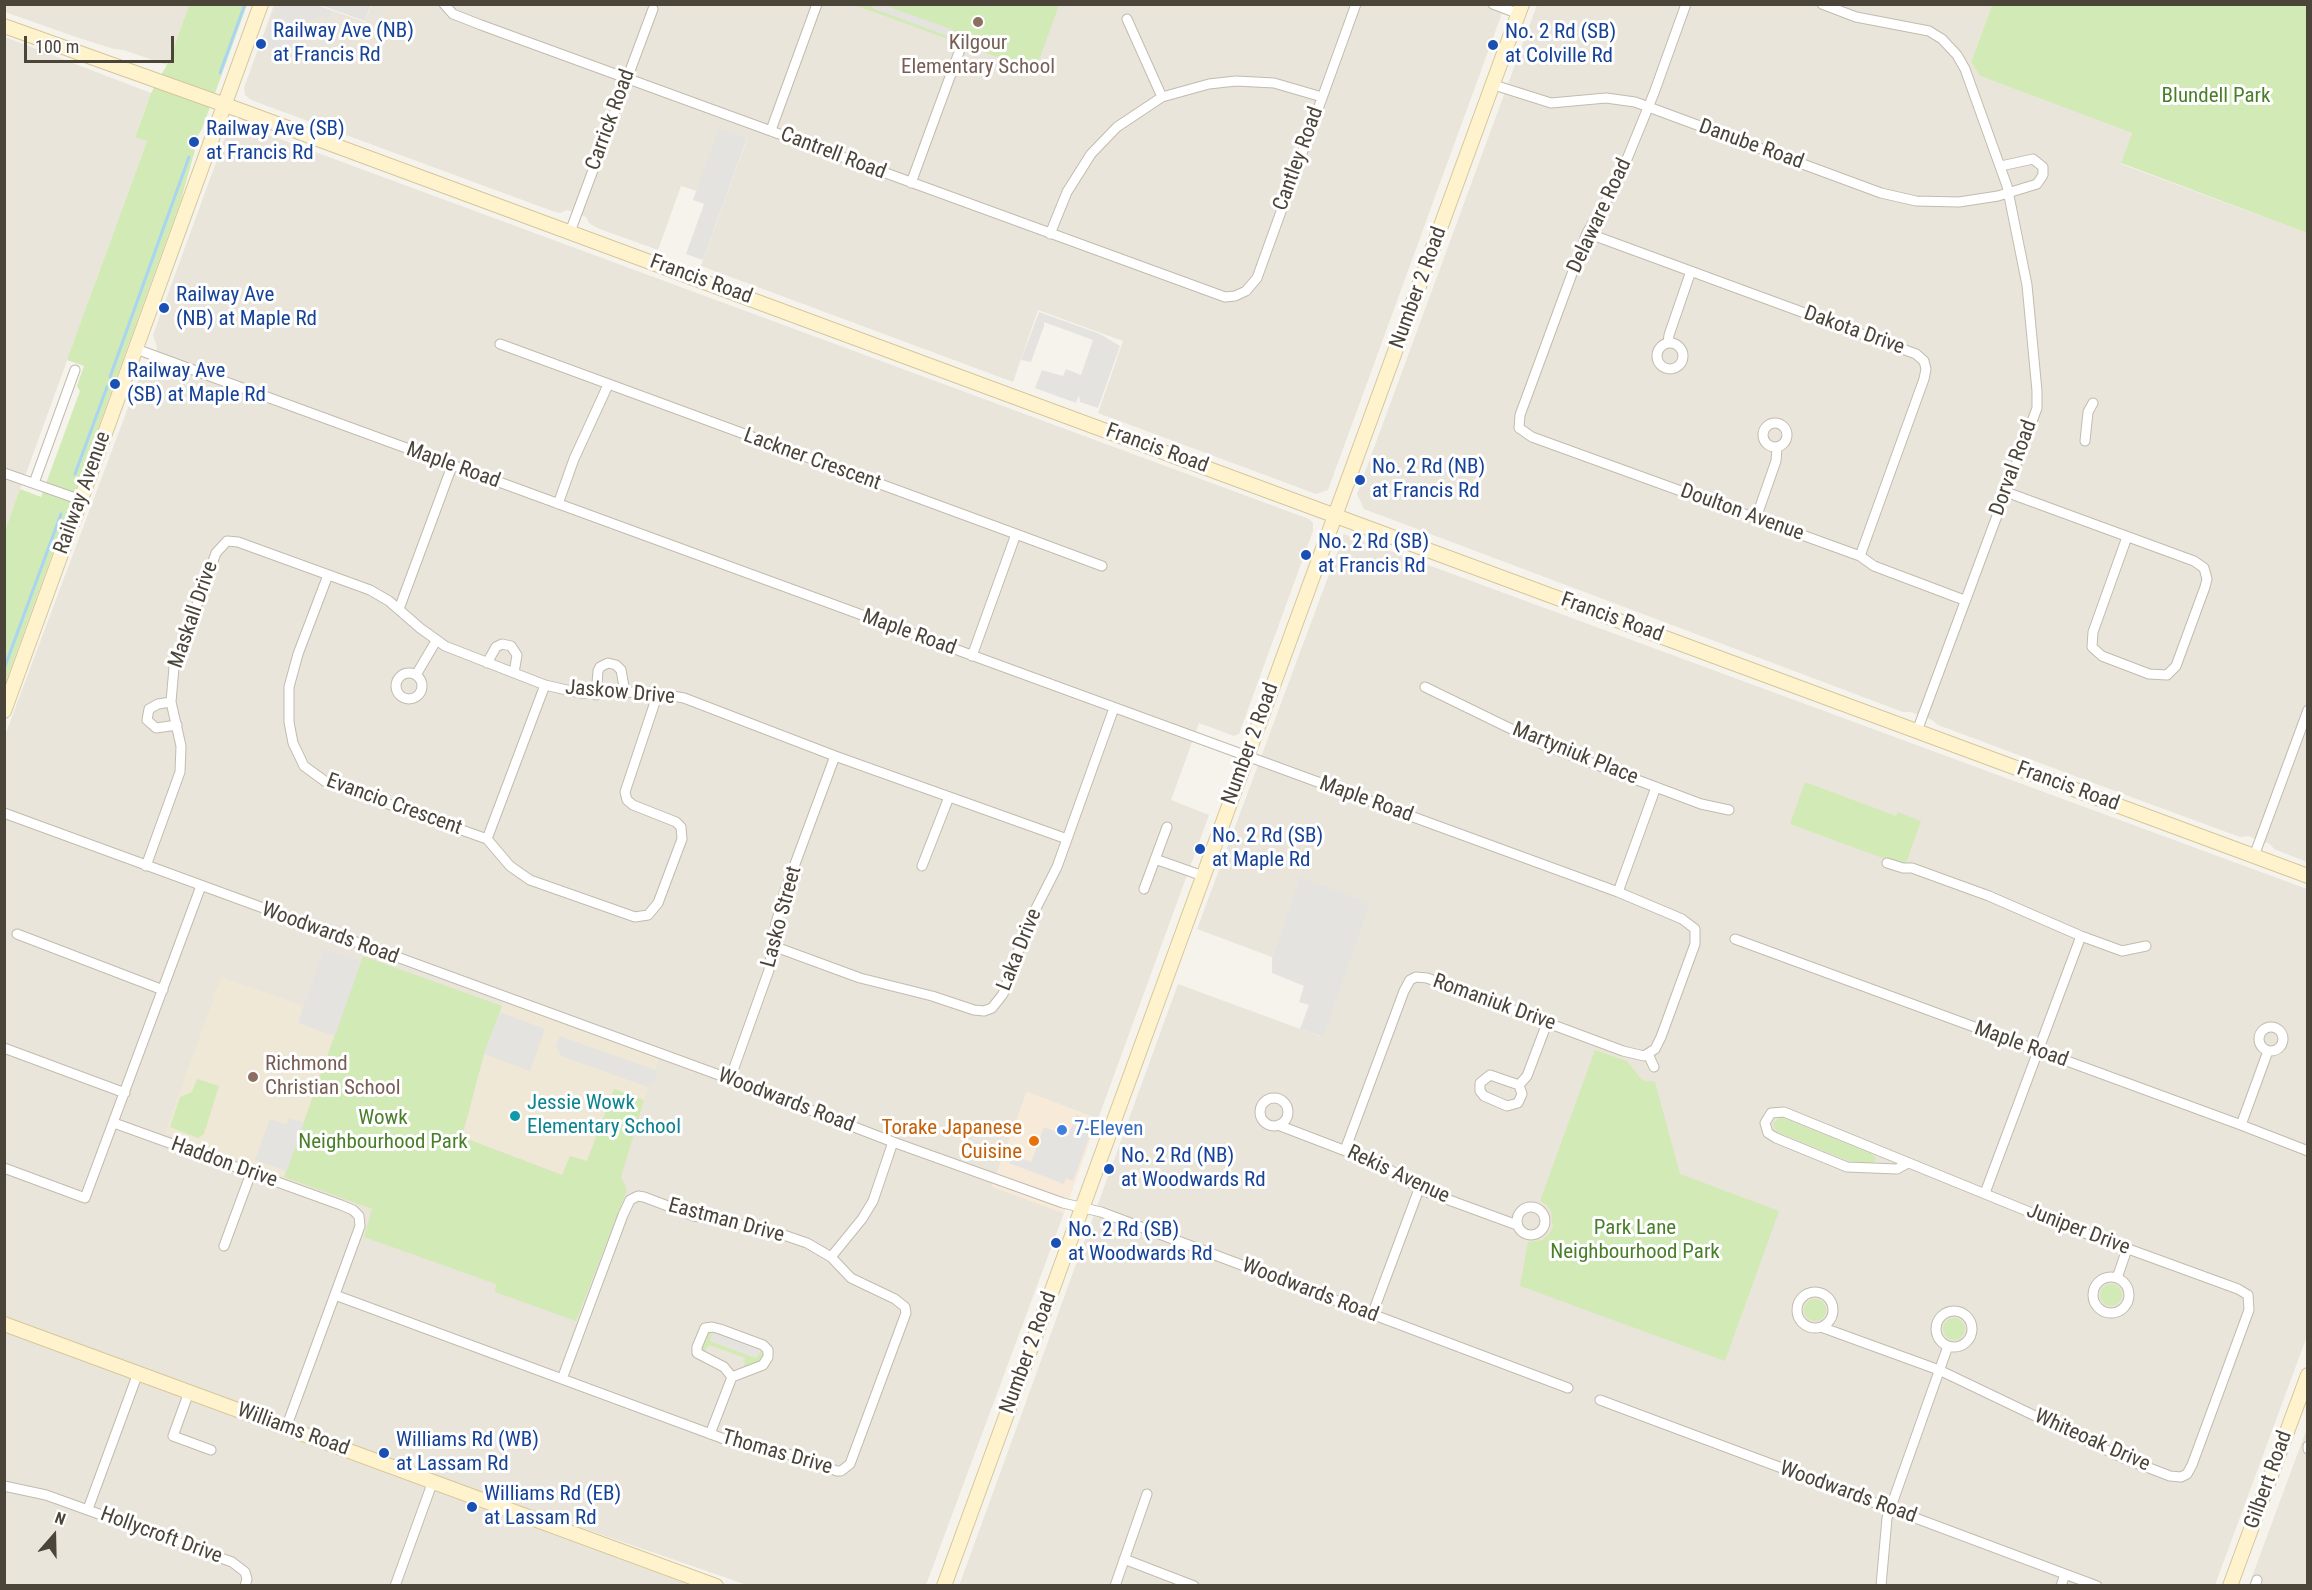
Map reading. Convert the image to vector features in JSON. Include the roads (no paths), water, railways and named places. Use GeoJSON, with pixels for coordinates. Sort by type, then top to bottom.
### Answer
{"type":"FeatureCollection","features":[{"type":"Feature","properties":{"kind":"street","name":"Railway Avenue"},"geometry":{"type":"LineString","coordinates":[[4,711],[261,4]]}},
{"type":"Feature","properties":{"kind":"street","name":"Cantrell Road"},"geometry":{"type":"LineString","coordinates":[[444,4],[459,16],[1225,297]]}},
{"type":"Feature","properties":{"kind":"street"},"geometry":{"type":"LineString","coordinates":[[771,130],[817,4]]}},
{"type":"Feature","properties":{"kind":"street","name":"Cantley Road"},"geometry":{"type":"LineString","coordinates":[[1225,297],[1241,294],[1251,287],[1257,278],[1356,4]]}},
{"type":"Feature","properties":{"kind":"street"},"geometry":{"type":"LineString","coordinates":[[1493,4],[1520,9]]}},
{"type":"Feature","properties":{"kind":"street","name":"Delaware Road"},"geometry":{"type":"LineString","coordinates":[[1519,428],[1520,415],[1587,233],[1616,186],[1686,4]]}},
{"type":"Feature","properties":{"kind":"street","name":"Dorval Road"},"geometry":{"type":"LineString","coordinates":[[1822,4],[1864,18],[1929,31],[1942,39],[1957,55],[1965,69],[2001,166],[2009,194],[2026,285],[2037,408],[1917,731]]}},
{"type":"Feature","properties":{"kind":"street","name":"Carrick Road"},"geometry":{"type":"LineString","coordinates":[[570,232],[653,9]]}},
{"type":"Feature","properties":{"kind":"street","name":"Number 2 Road"},"geometry":{"type":"LineString","coordinates":[[944,1586],[1520,9]]}},
{"type":"Feature","properties":{"kind":"street"},"geometry":{"type":"LineString","coordinates":[[1126,19],[1162,97]]}},
{"type":"Feature","properties":{"kind":"street","name":"Francis Road"},"geometry":{"type":"LineString","coordinates":[[4,26],[1335,514],[2307,876]]}},
{"type":"Feature","properties":{"kind":"street"},"geometry":{"type":"LineString","coordinates":[[911,183],[962,44]]}},
{"type":"Feature","properties":{"kind":"street"},"geometry":{"type":"LineString","coordinates":[[1050,234],[1066,192],[1097,147],[1126,120],[1162,97],[1209,84],[1241,81],[1274,83],[1322,97]]}},
{"type":"Feature","properties":{"kind":"street","name":"Danube Road"},"geometry":{"type":"LineString","coordinates":[[1494,85],[1551,103],[1606,98],[1635,102],[1881,193],[1899,197],[1939,203],[2009,194]]}},
{"type":"Feature","properties":{"kind":"street"},"geometry":{"type":"LineString","coordinates":[[2001,166],[2033,159],[2043,167],[2043,175],[2037,184],[2009,194]]}},
{"type":"Feature","properties":{"kind":"street","name":"Dakota Drive"},"geometry":{"type":"LineString","coordinates":[[1587,233],[1916,354],[1924,361],[1926,369],[1924,379],[1860,556]]}},
{"type":"Feature","properties":{"kind":"street"},"geometry":{"type":"LineString","coordinates":[[1668,343],[1691,272]]}},
{"type":"Feature","properties":{"kind":"street","name":"Lackner Crescent"},"geometry":{"type":"LineString","coordinates":[[500,344],[1102,566]]}},
{"type":"Feature","properties":{"kind":"street","name":"Maple Road"},"geometry":{"type":"LineString","coordinates":[[136,349],[1618,892],[1682,919],[1695,929],[1695,944],[1661,1037],[1655,1049],[1648,1054]]}},
{"type":"Feature","properties":{"kind":"street"},"geometry":{"type":"LineString","coordinates":[[34,483],[75,370]]}},
{"type":"Feature","properties":{"kind":"street"},"geometry":{"type":"LineString","coordinates":[[558,504],[574,459],[608,385]]}},
{"type":"Feature","properties":{"kind":"street"},"geometry":{"type":"LineString","coordinates":[[2085,441],[2088,412],[2093,403]]}},
{"type":"Feature","properties":{"kind":"street","name":"Doulton Avenue"},"geometry":{"type":"LineString","coordinates":[[1519,428],[1532,437],[1860,556],[1874,566],[1964,600]]}},
{"type":"Feature","properties":{"kind":"street"},"geometry":{"type":"LineString","coordinates":[[1756,518],[1776,461],[1777,448]]}},
{"type":"Feature","properties":{"kind":"street"},"geometry":{"type":"LineString","coordinates":[[399,609],[452,466]]}},
{"type":"Feature","properties":{"kind":"street"},"geometry":{"type":"LineString","coordinates":[[4,473],[81,500]]}},
{"type":"Feature","properties":{"kind":"street"},"geometry":{"type":"LineString","coordinates":[[2006,492],[2194,561],[2210,570],[2177,663],[2168,679],[2149,674],[2089,649],[2127,537]]}},
{"type":"Feature","properties":{"kind":"street"},"geometry":{"type":"LineString","coordinates":[[972,656],[1016,534]]}},
{"type":"Feature","properties":{"kind":"street","name":"Jaskow Drive"},"geometry":{"type":"LineString","coordinates":[[226,537],[370,590],[399,609],[436,641],[545,685],[596,695],[625,692],[658,693],[684,698],[835,756],[1067,839]]}},
{"type":"Feature","properties":{"kind":"street","name":"Maskall Drive"},"geometry":{"type":"LineString","coordinates":[[146,866],[180,772],[181,746],[171,702],[174,667],[216,552],[226,537]]}},
{"type":"Feature","properties":{"kind":"street","name":"Evancio Crescent"},"geometry":{"type":"LineString","coordinates":[[328,575],[298,654],[289,687],[289,722],[298,755],[304,766],[326,782],[487,839],[545,685]]}},
{"type":"Feature","properties":{"kind":"street"},"geometry":{"type":"LineString","coordinates":[[416,675],[436,641]]}},
{"type":"Feature","properties":{"kind":"street"},"geometry":{"type":"LineString","coordinates":[[487,663],[494,649],[499,645],[507,644],[514,649],[517,655],[514,673]]}},
{"type":"Feature","properties":{"kind":"street"},"geometry":{"type":"LineString","coordinates":[[596,695],[598,671],[600,666],[608,663],[616,664],[621,670],[625,692]]}},
{"type":"Feature","properties":{"kind":"street","name":"Martyniuk Place"},"geometry":{"type":"LineString","coordinates":[[1425,687],[1538,742],[1701,804],[1729,810]]}},
{"type":"Feature","properties":{"kind":"street"},"geometry":{"type":"LineString","coordinates":[[487,839],[510,866],[530,880],[628,916],[642,917],[654,910],[664,892],[681,846],[681,827],[671,819],[633,805],[627,800],[625,792],[658,693]]}},
{"type":"Feature","properties":{"kind":"street"},"geometry":{"type":"LineString","coordinates":[[171,702],[153,706],[147,712],[147,720],[156,728],[177,725]]}},
{"type":"Feature","properties":{"kind":"street","name":"Laka Drive"},"geometry":{"type":"LineString","coordinates":[[773,946],[861,978],[900,987],[974,1010],[984,1011],[993,1008],[1003,994],[1029,924],[1057,867],[1114,708]]}},
{"type":"Feature","properties":{"kind":"street"},"geometry":{"type":"LineString","coordinates":[[2254,856],[2307,710]]}},
{"type":"Feature","properties":{"kind":"street","name":"Lasko Street"},"geometry":{"type":"LineString","coordinates":[[730,1079],[763,988],[779,909],[835,756]]}},
{"type":"Feature","properties":{"kind":"street"},"geometry":{"type":"LineString","coordinates":[[1618,892],[1656,787]]}},
{"type":"Feature","properties":{"kind":"street"},"geometry":{"type":"LineString","coordinates":[[922,866],[949,797]]}},
{"type":"Feature","properties":{"kind":"street","name":"Woodwards Road"},"geometry":{"type":"LineString","coordinates":[[4,813],[730,1079],[893,1142],[1063,1203],[1082,1207],[1568,1388]]}},
{"type":"Feature","properties":{"kind":"street"},"geometry":{"type":"LineString","coordinates":[[1144,889],[1167,827]]}},
{"type":"Feature","properties":{"kind":"street"},"geometry":{"type":"LineString","coordinates":[[1155,859],[1203,876]]}},
{"type":"Feature","properties":{"kind":"street"},"geometry":{"type":"LineString","coordinates":[[1887,863],[1912,868],[1989,896],[2080,936],[2122,951],[2146,946]]}},
{"type":"Feature","properties":{"kind":"street"},"geometry":{"type":"LineString","coordinates":[[4,1168],[85,1198],[201,886]]}},
{"type":"Feature","properties":{"kind":"street"},"geometry":{"type":"LineString","coordinates":[[18,934],[163,990]]}},
{"type":"Feature","properties":{"kind":"street"},"geometry":{"type":"LineString","coordinates":[[1985,1193],[2080,936]]}},
{"type":"Feature","properties":{"kind":"street","name":"Maple Road"},"geometry":{"type":"LineString","coordinates":[[1735,939],[2241,1125],[2307,1152]]}},
{"type":"Feature","properties":{"kind":"street","name":"Romaniuk Drive"},"geometry":{"type":"LineString","coordinates":[[1345,1150],[1406,986],[1415,974],[1632,1054],[1639,1056],[1648,1054]]}},
{"type":"Feature","properties":{"kind":"street"},"geometry":{"type":"LineString","coordinates":[[1519,1085],[1527,1077],[1547,1023]]}},
{"type":"Feature","properties":{"kind":"street"},"geometry":{"type":"LineString","coordinates":[[4,1048],[125,1093]]}},
{"type":"Feature","properties":{"kind":"street"},"geometry":{"type":"LineString","coordinates":[[2241,1125],[2268,1051]]}},
{"type":"Feature","properties":{"kind":"street"},"geometry":{"type":"LineString","coordinates":[[1648,1054],[1654,1067]]}},
{"type":"Feature","properties":{"kind":"street"},"geometry":{"type":"LineString","coordinates":[[1490,1075],[1519,1085],[1522,1092],[1521,1098],[1518,1103],[1511,1106],[1485,1098],[1480,1089],[1482,1081],[1490,1075]]}},
{"type":"Feature","properties":{"kind":"street","name":"Juniper Drive"},"geometry":{"type":"LineString","coordinates":[[1908,1162],[1897,1169],[1847,1167],[1776,1138],[1768,1133],[1766,1123],[1771,1113],[1784,1112],[2127,1249],[2238,1289],[2248,1295]]}},
{"type":"Feature","properties":{"kind":"street","name":"Haddon Drive"},"geometry":{"type":"LineString","coordinates":[[114,1123],[341,1205],[353,1210],[359,1216],[360,1226],[286,1428]]}},
{"type":"Feature","properties":{"kind":"street","name":"Rekis Avenue"},"geometry":{"type":"LineString","coordinates":[[1278,1125],[1388,1168],[1419,1189],[1517,1226]]}},
{"type":"Feature","properties":{"kind":"street"},"geometry":{"type":"LineString","coordinates":[[831,1257],[862,1219],[873,1201],[893,1142]]}},
{"type":"Feature","properties":{"kind":"street"},"geometry":{"type":"LineString","coordinates":[[224,1246],[251,1173]]}},
{"type":"Feature","properties":{"kind":"street"},"geometry":{"type":"LineString","coordinates":[[1372,1315],[1419,1189]]}},
{"type":"Feature","properties":{"kind":"street","name":"Eastman Drive"},"geometry":{"type":"LineString","coordinates":[[562,1379],[630,1200],[644,1197],[694,1216],[769,1230],[807,1243],[831,1257]]}},
{"type":"Feature","properties":{"kind":"street"},"geometry":{"type":"LineString","coordinates":[[2117,1278],[2127,1249]]}},
{"type":"Feature","properties":{"kind":"street","name":"Thomas Drive"},"geometry":{"type":"LineString","coordinates":[[335,1294],[735,1443],[782,1452],[831,1470],[842,1471],[849,1464],[906,1313],[905,1307],[895,1299],[851,1278],[831,1257]]}},
{"type":"Feature","properties":{"kind":"street"},"geometry":{"type":"LineString","coordinates":[[2117,1278],[2127,1287],[2128,1302],[2117,1312],[2106,1313],[2094,1303],[2093,1291],[2102,1279],[2117,1278]]}},
{"type":"Feature","properties":{"kind":"street"},"geometry":{"type":"LineString","coordinates":[[2248,1295],[2257,1289]]}},
{"type":"Feature","properties":{"kind":"street","name":"Whiteoak Drive"},"geometry":{"type":"LineString","coordinates":[[1821,1327],[1832,1317],[1833,1305],[1824,1294],[1809,1293],[1800,1301],[1798,1315],[1807,1326],[1821,1327],[1940,1370],[2123,1458],[2170,1476],[2181,1477],[2187,1474],[2192,1465],[2249,1310],[2248,1295]]}},
{"type":"Feature","properties":{"kind":"street"},"geometry":{"type":"LineString","coordinates":[[1960,1311],[1971,1321],[1971,1335],[1962,1346],[1948,1346],[1940,1341],[1937,1335],[1937,1323],[1945,1313],[1960,1311]]}},
{"type":"Feature","properties":{"kind":"street","name":"Williams Road"},"geometry":{"type":"LineString","coordinates":[[4,1324],[716,1586]]}},
{"type":"Feature","properties":{"kind":"street"},"geometry":{"type":"LineString","coordinates":[[710,1434],[732,1377],[763,1365],[768,1357],[768,1350],[763,1345],[720,1329],[705,1328],[697,1353],[720,1364],[732,1377]]}},
{"type":"Feature","properties":{"kind":"street"},"geometry":{"type":"LineString","coordinates":[[1881,1586],[1887,1518],[1948,1346]]}},
{"type":"Feature","properties":{"kind":"street"},"geometry":{"type":"LineString","coordinates":[[88,1509],[138,1373]]}},
{"type":"Feature","properties":{"kind":"street","name":"Gilbert Road"},"geometry":{"type":"LineString","coordinates":[[2230,1586],[2307,1375]]}},
{"type":"Feature","properties":{"kind":"street"},"geometry":{"type":"LineString","coordinates":[[189,1392],[173,1436],[211,1450]]}},
{"type":"Feature","properties":{"kind":"street","name":"Woodwards Road"},"geometry":{"type":"LineString","coordinates":[[1600,1401],[2097,1586]]}},
{"type":"Feature","properties":{"kind":"street"},"geometry":{"type":"LineString","coordinates":[[395,1586],[433,1481]]}},
{"type":"Feature","properties":{"kind":"street","name":"Hollycroft Drive"},"geometry":{"type":"LineString","coordinates":[[4,1486],[46,1495],[232,1562],[245,1572],[247,1579],[245,1586]]}},
{"type":"Feature","properties":{"kind":"street"},"geometry":{"type":"LineString","coordinates":[[1115,1586],[1147,1494]]}},
{"type":"Feature","properties":{"kind":"street"},"geometry":{"type":"LineString","coordinates":[[1124,1559],[1194,1586]]}},
{"type":"Feature","properties":{"kind":"street"},"geometry":{"type":"LineString","coordinates":[[2061,1586],[2065,1574]]}},
{"type":"Feature","properties":{"kind":"waterway"},"geometry":{"type":"LineString","coordinates":[[220,73],[245,4]]}},
{"type":"Feature","properties":{"kind":"waterway"},"geometry":{"type":"LineString","coordinates":[[110,377],[189,157]]}},
{"type":"Feature","properties":{"kind":"waterway"},"geometry":{"type":"LineString","coordinates":[[75,474],[107,387]]}},
{"type":"Feature","properties":{"kind":"waterway"},"geometry":{"type":"LineString","coordinates":[[4,669],[61,514]]}},
{"type":"Feature","properties":{"kind":"place","name":"Kilgour Elementary School"},"geometry":{"type":"Point","coordinates":[978,22]}},
{"type":"Feature","properties":{"kind":"place","name":"Railway Ave (NB) at Francis Rd"},"geometry":{"type":"Point","coordinates":[261,44]}},
{"type":"Feature","properties":{"kind":"place","name":"No. 2 Rd (SB) at Colville Rd"},"geometry":{"type":"Point","coordinates":[1493,45]}},
{"type":"Feature","properties":{"kind":"place","name":"Railway Ave (SB) at Francis Rd"},"geometry":{"type":"Point","coordinates":[194,142]}},
{"type":"Feature","properties":{"kind":"place","name":"Railway Ave (NB) at Maple Rd"},"geometry":{"type":"Point","coordinates":[164,308]}},
{"type":"Feature","properties":{"kind":"place","name":"Railway Ave (SB) at Maple Rd"},"geometry":{"type":"Point","coordinates":[115,384]}},
{"type":"Feature","properties":{"kind":"place","name":"No. 2 Rd (NB) at Francis Rd"},"geometry":{"type":"Point","coordinates":[1360,480]}},
{"type":"Feature","properties":{"kind":"place","name":"No. 2 Rd (SB) at Francis Rd"},"geometry":{"type":"Point","coordinates":[1306,555]}},
{"type":"Feature","properties":{"kind":"place","name":"No. 2 Rd (SB) at Maple Rd"},"geometry":{"type":"Point","coordinates":[1200,849]}},
{"type":"Feature","properties":{"kind":"place","name":"Richmond Christian School"},"geometry":{"type":"Point","coordinates":[253,1077]}},
{"type":"Feature","properties":{"kind":"place","name":"Jessie Wowk Elementary School"},"geometry":{"type":"Point","coordinates":[515,1116]}},
{"type":"Feature","properties":{"kind":"place","name":"7-Eleven"},"geometry":{"type":"Point","coordinates":[1062,1130]}},
{"type":"Feature","properties":{"kind":"place","name":"Torake Japanese Cuisine"},"geometry":{"type":"Point","coordinates":[1034,1141]}},
{"type":"Feature","properties":{"kind":"place","name":"No. 2 Rd (NB) at Woodwards Rd"},"geometry":{"type":"Point","coordinates":[1109,1169]}},
{"type":"Feature","properties":{"kind":"place","name":"No. 2 Rd (SB) at Woodwards Rd"},"geometry":{"type":"Point","coordinates":[1056,1243]}},
{"type":"Feature","properties":{"kind":"place","name":"Williams Rd (WB) at Lassam Rd"},"geometry":{"type":"Point","coordinates":[384,1453]}},
{"type":"Feature","properties":{"kind":"place","name":"Williams Rd (EB) at Lassam Rd"},"geometry":{"type":"Point","coordinates":[472,1507]}},
{"type":"Feature","properties":{"kind":"park label","name":"Blundell Park"},"geometry":{"type":"Point","coordinates":[2216,97]}},
{"type":"Feature","properties":{"kind":"park label","name":"Wowk Neighbourhood Park"},"geometry":{"type":"Point","coordinates":[383,1131]}},
{"type":"Feature","properties":{"kind":"park label","name":"Park Lane Neighbourhood Park"},"geometry":{"type":"Point","coordinates":[1635,1241]}}]}
